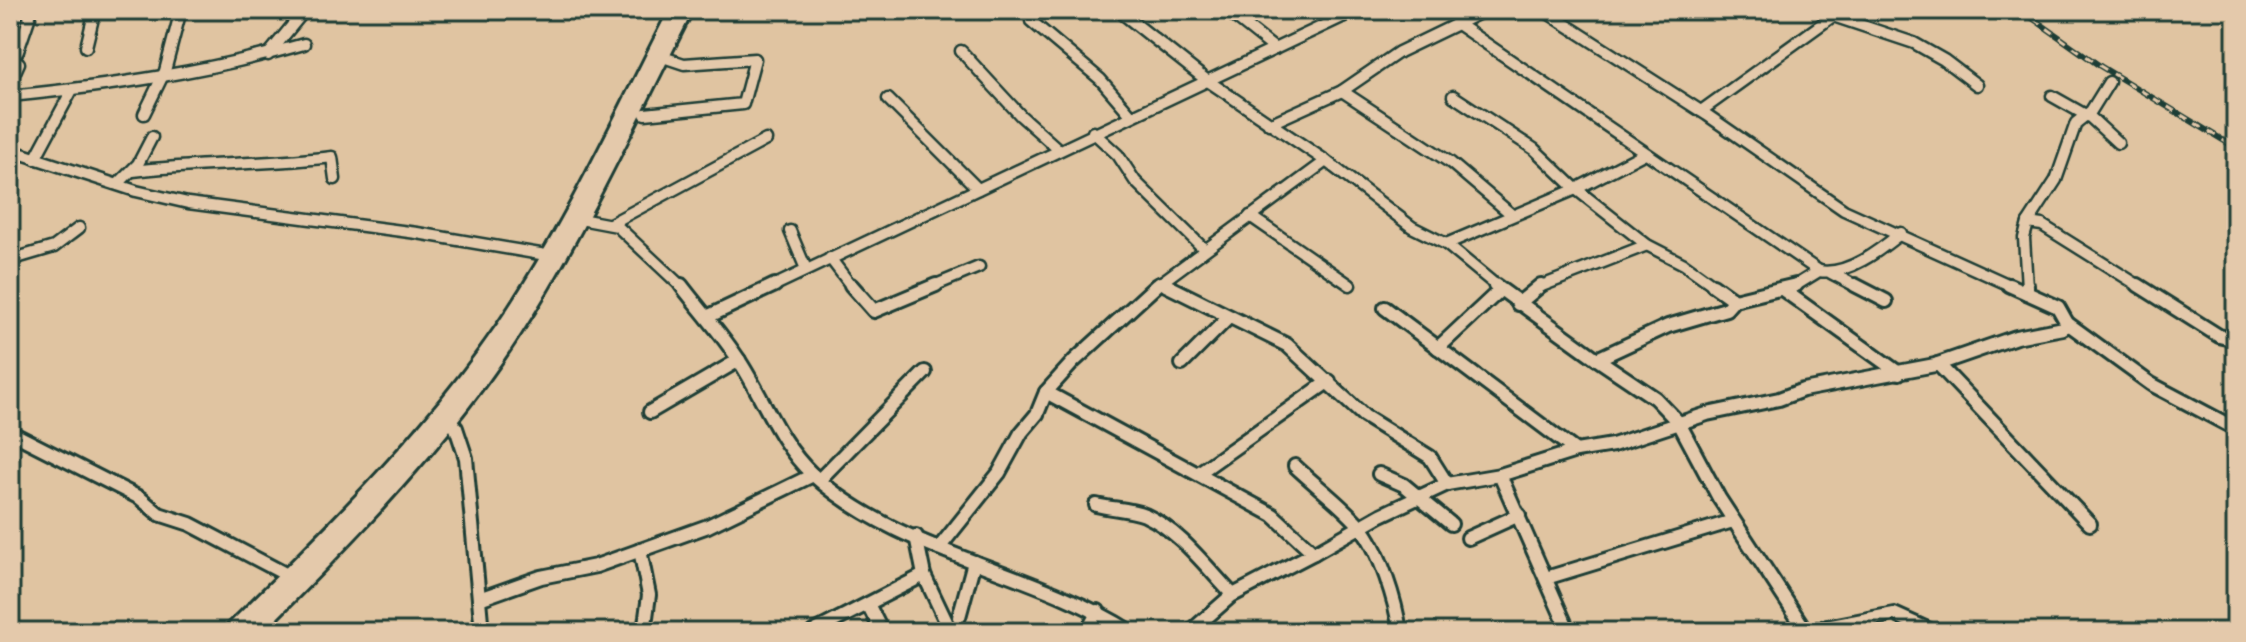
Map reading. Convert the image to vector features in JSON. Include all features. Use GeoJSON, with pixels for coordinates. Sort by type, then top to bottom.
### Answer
{"type":"FeatureCollection","features":[{"type":"Feature","properties":{"kind":"main road"},"geometry":{"type":"LineString","coordinates":[[233,632],[346,520],[445,414],[502,329],[546,255],[675,10]]}},
{"type":"Feature","properties":{"kind":"main road"},"geometry":{"type":"LineString","coordinates":[[251,632],[349,534],[515,331],[580,219],[687,10]]}},
{"type":"Feature","properties":{"kind":"street"},"geometry":{"type":"LineString","coordinates":[[10,83],[19,63],[10,62],[18,51],[32,10]]}},
{"type":"Feature","properties":{"kind":"street"},"geometry":{"type":"LineString","coordinates":[[86,47],[95,10]]}},
{"type":"Feature","properties":{"kind":"street"},"geometry":{"type":"LineString","coordinates":[[144,114],[164,74],[181,10]]}},
{"type":"Feature","properties":{"kind":"street"},"geometry":{"type":"LineString","coordinates":[[271,52],[305,10]]}},
{"type":"Feature","properties":{"kind":"street"},"geometry":{"type":"LineString","coordinates":[[1118,10],[1205,79],[1326,161],[1412,227],[1446,244],[1518,304],[1655,398],[1679,423],[1733,521],[1804,632],[1894,614],[1934,632]]}},
{"type":"Feature","properties":{"kind":"street"},"geometry":{"type":"LineString","coordinates":[[1226,10],[1275,49]]}},
{"type":"Feature","properties":{"kind":"street"},"geometry":{"type":"LineString","coordinates":[[707,317],[1205,79],[1357,10]]}},
{"type":"Feature","properties":{"kind":"street"},"geometry":{"type":"LineString","coordinates":[[1269,124],[1342,91],[1376,65],[1486,10]]}},
{"type":"Feature","properties":{"kind":"street"},"geometry":{"type":"LineString","coordinates":[[1546,12],[1563,10]]}},
{"type":"Feature","properties":{"kind":"street"},"geometry":{"type":"LineString","coordinates":[[1546,12],[1701,111],[1844,210],[1872,224],[1901,233],[2058,307],[2067,323],[2151,384],[2236,429]]}},
{"type":"Feature","properties":{"kind":"street"},"geometry":{"type":"LineString","coordinates":[[1701,111],[1833,16],[1861,27],[1884,29],[1949,64],[1977,85]]}},
{"type":"Feature","properties":{"kind":"street"},"geometry":{"type":"LineString","coordinates":[[1031,21],[1100,79],[1131,115]]}},
{"type":"Feature","properties":{"kind":"street"},"geometry":{"type":"LineString","coordinates":[[1456,23],[1643,154],[1825,272],[1886,301]]}},
{"type":"Feature","properties":{"kind":"street"},"geometry":{"type":"LineString","coordinates":[[10,94],[71,92],[304,44]]}},
{"type":"Feature","properties":{"kind":"street"},"geometry":{"type":"LineString","coordinates":[[961,51],[999,87],[1021,116],[1058,149]]}},
{"type":"Feature","properties":{"kind":"street"},"geometry":{"type":"LineString","coordinates":[[645,114],[743,104],[755,59],[684,64],[663,57]]}},
{"type":"Feature","properties":{"kind":"street"},"geometry":{"type":"LineString","coordinates":[[10,94],[164,74]]}},
{"type":"Feature","properties":{"kind":"street"},"geometry":{"type":"LineString","coordinates":[[2027,293],[2024,238],[2028,223],[2056,180],[2076,123],[2086,115],[2109,82]]}},
{"type":"Feature","properties":{"kind":"street"},"geometry":{"type":"LineString","coordinates":[[1342,91],[1451,163],[1511,214]]}},
{"type":"Feature","properties":{"kind":"street"},"geometry":{"type":"LineString","coordinates":[[35,159],[71,92]]}},
{"type":"Feature","properties":{"kind":"street"},"geometry":{"type":"LineString","coordinates":[[1453,96],[1534,149],[1576,189],[1647,245],[1684,264],[1734,300],[1757,298],[1877,252],[1901,233]]}},
{"type":"Feature","properties":{"kind":"street"},"geometry":{"type":"LineString","coordinates":[[2052,96],[2086,115],[2118,143]]}},
{"type":"Feature","properties":{"kind":"street"},"geometry":{"type":"LineString","coordinates":[[888,99],[978,189]]}},
{"type":"Feature","properties":{"kind":"street"},"geometry":{"type":"LineString","coordinates":[[1093,132],[1118,155],[1135,181],[1203,248]]}},
{"type":"Feature","properties":{"kind":"street"},"geometry":{"type":"LineString","coordinates":[[118,184],[133,171],[152,137]]}},
{"type":"Feature","properties":{"kind":"street"},"geometry":{"type":"LineString","coordinates":[[610,224],[766,140]]}},
{"type":"Feature","properties":{"kind":"street"},"geometry":{"type":"LineString","coordinates":[[10,150],[136,191],[239,212],[417,233],[546,255]]}},
{"type":"Feature","properties":{"kind":"street"},"geometry":{"type":"LineString","coordinates":[[1446,244],[1576,189],[1643,154]]}},
{"type":"Feature","properties":{"kind":"street"},"geometry":{"type":"LineString","coordinates":[[133,171],[191,164],[280,163],[332,157],[335,179]]}},
{"type":"Feature","properties":{"kind":"street"},"geometry":{"type":"LineString","coordinates":[[939,548],[999,473],[1021,433],[1037,414],[1046,392],[1074,361],[1160,282],[1326,161]]}},
{"type":"Feature","properties":{"kind":"street"},"geometry":{"type":"LineString","coordinates":[[1250,216],[1350,285]]}},
{"type":"Feature","properties":{"kind":"street"},"geometry":{"type":"LineString","coordinates":[[580,219],[610,224],[679,283],[739,360],[791,451],[816,477],[869,513],[939,548],[1098,611],[1131,632]]}},
{"type":"Feature","properties":{"kind":"street"},"geometry":{"type":"LineString","coordinates":[[2028,223],[2042,225],[2219,336],[2236,342]]}},
{"type":"Feature","properties":{"kind":"street"},"geometry":{"type":"LineString","coordinates":[[10,260],[54,247],[79,228]]}},
{"type":"Feature","properties":{"kind":"street"},"geometry":{"type":"LineString","coordinates":[[790,231],[806,269]]}},
{"type":"Feature","properties":{"kind":"street"},"geometry":{"type":"LineString","coordinates":[[1518,304],[1541,285],[1647,245]]}},
{"type":"Feature","properties":{"kind":"street"},"geometry":{"type":"LineString","coordinates":[[830,258],[843,270],[863,305],[874,311],[979,267]]}},
{"type":"Feature","properties":{"kind":"street"},"geometry":{"type":"LineString","coordinates":[[1160,282],[1287,345],[1364,416],[1430,457],[1447,484]]}},
{"type":"Feature","properties":{"kind":"street"},"geometry":{"type":"LineString","coordinates":[[1782,289],[1899,373]]}},
{"type":"Feature","properties":{"kind":"street"},"geometry":{"type":"LineString","coordinates":[[1438,348],[1500,290]]}},
{"type":"Feature","properties":{"kind":"street"},"geometry":{"type":"LineString","coordinates":[[1597,359],[1668,326],[1698,320],[1726,309],[1734,300]]}},
{"type":"Feature","properties":{"kind":"street"},"geometry":{"type":"LineString","coordinates":[[1385,308],[1576,451]]}},
{"type":"Feature","properties":{"kind":"street"},"geometry":{"type":"LineString","coordinates":[[1182,364],[1228,318]]}},
{"type":"Feature","properties":{"kind":"street"},"geometry":{"type":"LineString","coordinates":[[1190,632],[1203,616],[1232,594],[1447,484],[1500,475],[1576,451],[1613,445],[1679,423],[1743,405],[1779,399],[1803,390],[1938,364],[2016,337],[2063,328],[2067,323]]}},
{"type":"Feature","properties":{"kind":"street"},"geometry":{"type":"LineString","coordinates":[[650,412],[739,360]]}},
{"type":"Feature","properties":{"kind":"street"},"geometry":{"type":"LineString","coordinates":[[1938,364],[2090,524]]}},
{"type":"Feature","properties":{"kind":"street"},"geometry":{"type":"LineString","coordinates":[[479,599],[541,577],[596,566],[708,526],[816,477],[925,372]]}},
{"type":"Feature","properties":{"kind":"street"},"geometry":{"type":"LineString","coordinates":[[1200,472],[1329,381]]}},
{"type":"Feature","properties":{"kind":"street"},"geometry":{"type":"LineString","coordinates":[[1046,392],[1084,415],[1200,472],[1293,526],[1314,553]]}},
{"type":"Feature","properties":{"kind":"street"},"geometry":{"type":"LineString","coordinates":[[445,414],[463,445],[469,480],[482,632]]}},
{"type":"Feature","properties":{"kind":"street"},"geometry":{"type":"LineString","coordinates":[[10,432],[140,498],[159,514],[190,524],[289,576]]}},
{"type":"Feature","properties":{"kind":"street"},"geometry":{"type":"LineString","coordinates":[[1295,466],[1360,526],[1374,548],[1397,607],[1400,632]]}},
{"type":"Feature","properties":{"kind":"street"},"geometry":{"type":"LineString","coordinates":[[1379,474],[1400,480],[1421,496],[1439,518],[1451,524]]}},
{"type":"Feature","properties":{"kind":"street"},"geometry":{"type":"LineString","coordinates":[[1500,475],[1569,632]]}},
{"type":"Feature","properties":{"kind":"street"},"geometry":{"type":"LineString","coordinates":[[1096,505],[1117,512],[1143,514],[1207,566],[1232,594]]}},
{"type":"Feature","properties":{"kind":"street"},"geometry":{"type":"LineString","coordinates":[[1468,538],[1519,515]]}},
{"type":"Feature","properties":{"kind":"street"},"geometry":{"type":"LineString","coordinates":[[1546,578],[1733,521]]}},
{"type":"Feature","properties":{"kind":"street"},"geometry":{"type":"LineString","coordinates":[[916,536],[924,575],[951,632]]}},
{"type":"Feature","properties":{"kind":"street"},"geometry":{"type":"LineString","coordinates":[[640,550],[649,595],[644,632]]}},
{"type":"Feature","properties":{"kind":"street"},"geometry":{"type":"LineString","coordinates":[[959,617],[974,562]]}},
{"type":"Feature","properties":{"kind":"street"},"geometry":{"type":"LineString","coordinates":[[813,632],[924,575]]}},
{"type":"Feature","properties":{"kind":"street"},"geometry":{"type":"LineString","coordinates":[[868,604],[882,632]]}},
{"type":"Feature","properties":{"kind":"street"},"geometry":{"type":"LineString","coordinates":[[1087,632],[1098,611]]}},
{"type":"Feature","properties":{"kind":"railway"},"geometry":{"type":"LineString","coordinates":[[2021,10],[2100,66],[2236,148]]}}]}
